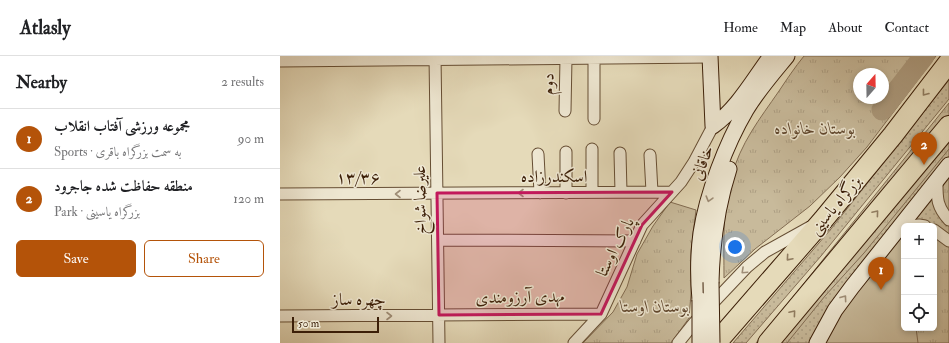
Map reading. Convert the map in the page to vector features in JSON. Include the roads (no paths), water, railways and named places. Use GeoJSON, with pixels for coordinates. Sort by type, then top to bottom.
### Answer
{"type":"FeatureCollection","features":[{"type":"Feature","properties":{"kind":"highway","name":"بزرگراه یاسینی"},"geometry":{"type":"LineString","coordinates":[[716,343],[823,220],[893,135],[949,62]]}},
{"type":"Feature","properties":{"kind":"highway"},"geometry":{"type":"LineString","coordinates":[[768,343],[949,126]]}},
{"type":"Feature","properties":{"kind":"main road"},"geometry":{"type":"LineString","coordinates":[[710,56],[713,126]]}},
{"type":"Feature","properties":{"kind":"main road"},"geometry":{"type":"LineString","coordinates":[[713,126],[725,118],[771,56]]}},
{"type":"Feature","properties":{"kind":"main road","name":"خاقانی"},"geometry":{"type":"LineString","coordinates":[[700,343],[700,300],[698,278],[701,233],[714,184],[729,145],[746,110],[787,56]]}},
{"type":"Feature","properties":{"kind":"main road","name":"خاقانی"},"geometry":{"type":"LineString","coordinates":[[712,343],[712,258],[716,216],[726,177],[736,148],[753,113],[798,56]]}},
{"type":"Feature","properties":{"kind":"main road"},"geometry":{"type":"LineString","coordinates":[[907,223],[949,165]]}},
{"type":"Feature","properties":{"kind":"main road"},"geometry":{"type":"LineString","coordinates":[[817,343],[835,310],[901,231]]}},
{"type":"Feature","properties":{"kind":"street"},"geometry":{"type":"LineString","coordinates":[[280,61],[710,56]]}},
{"type":"Feature","properties":{"kind":"street","name":"علیرضا شواخ"},"geometry":{"type":"LineString","coordinates":[[435,58],[440,343]]}},
{"type":"Feature","properties":{"kind":"street","name":"دوم"},"geometry":{"type":"LineString","coordinates":[[565,111],[566,58]]}},
{"type":"Feature","properties":{"kind":"street"},"geometry":{"type":"LineString","coordinates":[[594,58],[594,119]]}},
{"type":"Feature","properties":{"kind":"street","name":"پارک اوستا"},"geometry":{"type":"LineString","coordinates":[[574,343],[601,314],[642,225],[681,182],[694,162],[713,126]]}},
{"type":"Feature","properties":{"kind":"street"},"geometry":{"type":"LineString","coordinates":[[592,149],[592,192]]}},
{"type":"Feature","properties":{"kind":"street"},"geometry":{"type":"LineString","coordinates":[[566,152],[566,193]]}},
{"type":"Feature","properties":{"kind":"street"},"geometry":{"type":"LineString","coordinates":[[620,153],[621,192]]}},
{"type":"Feature","properties":{"kind":"street"},"geometry":{"type":"LineString","coordinates":[[538,154],[540,192]]}},
{"type":"Feature","properties":{"kind":"street"},"geometry":{"type":"LineString","coordinates":[[650,155],[652,192]]}},
{"type":"Feature","properties":{"kind":"street"},"geometry":{"type":"LineString","coordinates":[[937,180],[938,204],[942,212],[949,220]]}},
{"type":"Feature","properties":{"kind":"street","name":"اسکندرزاده"},"geometry":{"type":"LineString","coordinates":[[437,193],[672,192]]}},
{"type":"Feature","properties":{"kind":"street","name":"۱۳/۳۶"},"geometry":{"type":"LineString","coordinates":[[280,194],[437,193]]}},
{"type":"Feature","properties":{"kind":"street"},"geometry":{"type":"LineString","coordinates":[[678,343],[694,323],[747,267],[765,252],[823,220]]}},
{"type":"Feature","properties":{"kind":"street"},"geometry":{"type":"LineString","coordinates":[[937,232],[949,241]]}},
{"type":"Feature","properties":{"kind":"street"},"geometry":{"type":"LineString","coordinates":[[438,240],[635,241]]}},
{"type":"Feature","properties":{"kind":"street","name":"مهدی آرزومندی"},"geometry":{"type":"LineString","coordinates":[[439,315],[601,314]]}},
{"type":"Feature","properties":{"kind":"street","name":"چهره ساز"},"geometry":{"type":"LineString","coordinates":[[280,316],[439,315]]}},
{"type":"Feature","properties":{"kind":"waterway"},"geometry":{"type":"LineString","coordinates":[[882,110],[924,56]]}},
{"type":"Feature","properties":{"kind":"place","name":"منطقه حفاظت شده جاجرود"},"geometry":{"type":"Point","coordinates":[924,165]}},
{"type":"Feature","properties":{"kind":"place","name":"مجموعه ورزشی آفتاب انقلاب"},"geometry":{"type":"Point","coordinates":[881,290]}},
{"type":"Feature","properties":{"kind":"park label","name":"بوستان خانواده"},"geometry":{"type":"Point","coordinates":[815,128]}},
{"type":"Feature","properties":{"kind":"park label","name":"بوستان اوستا"},"geometry":{"type":"Point","coordinates":[655,306]}}]}
